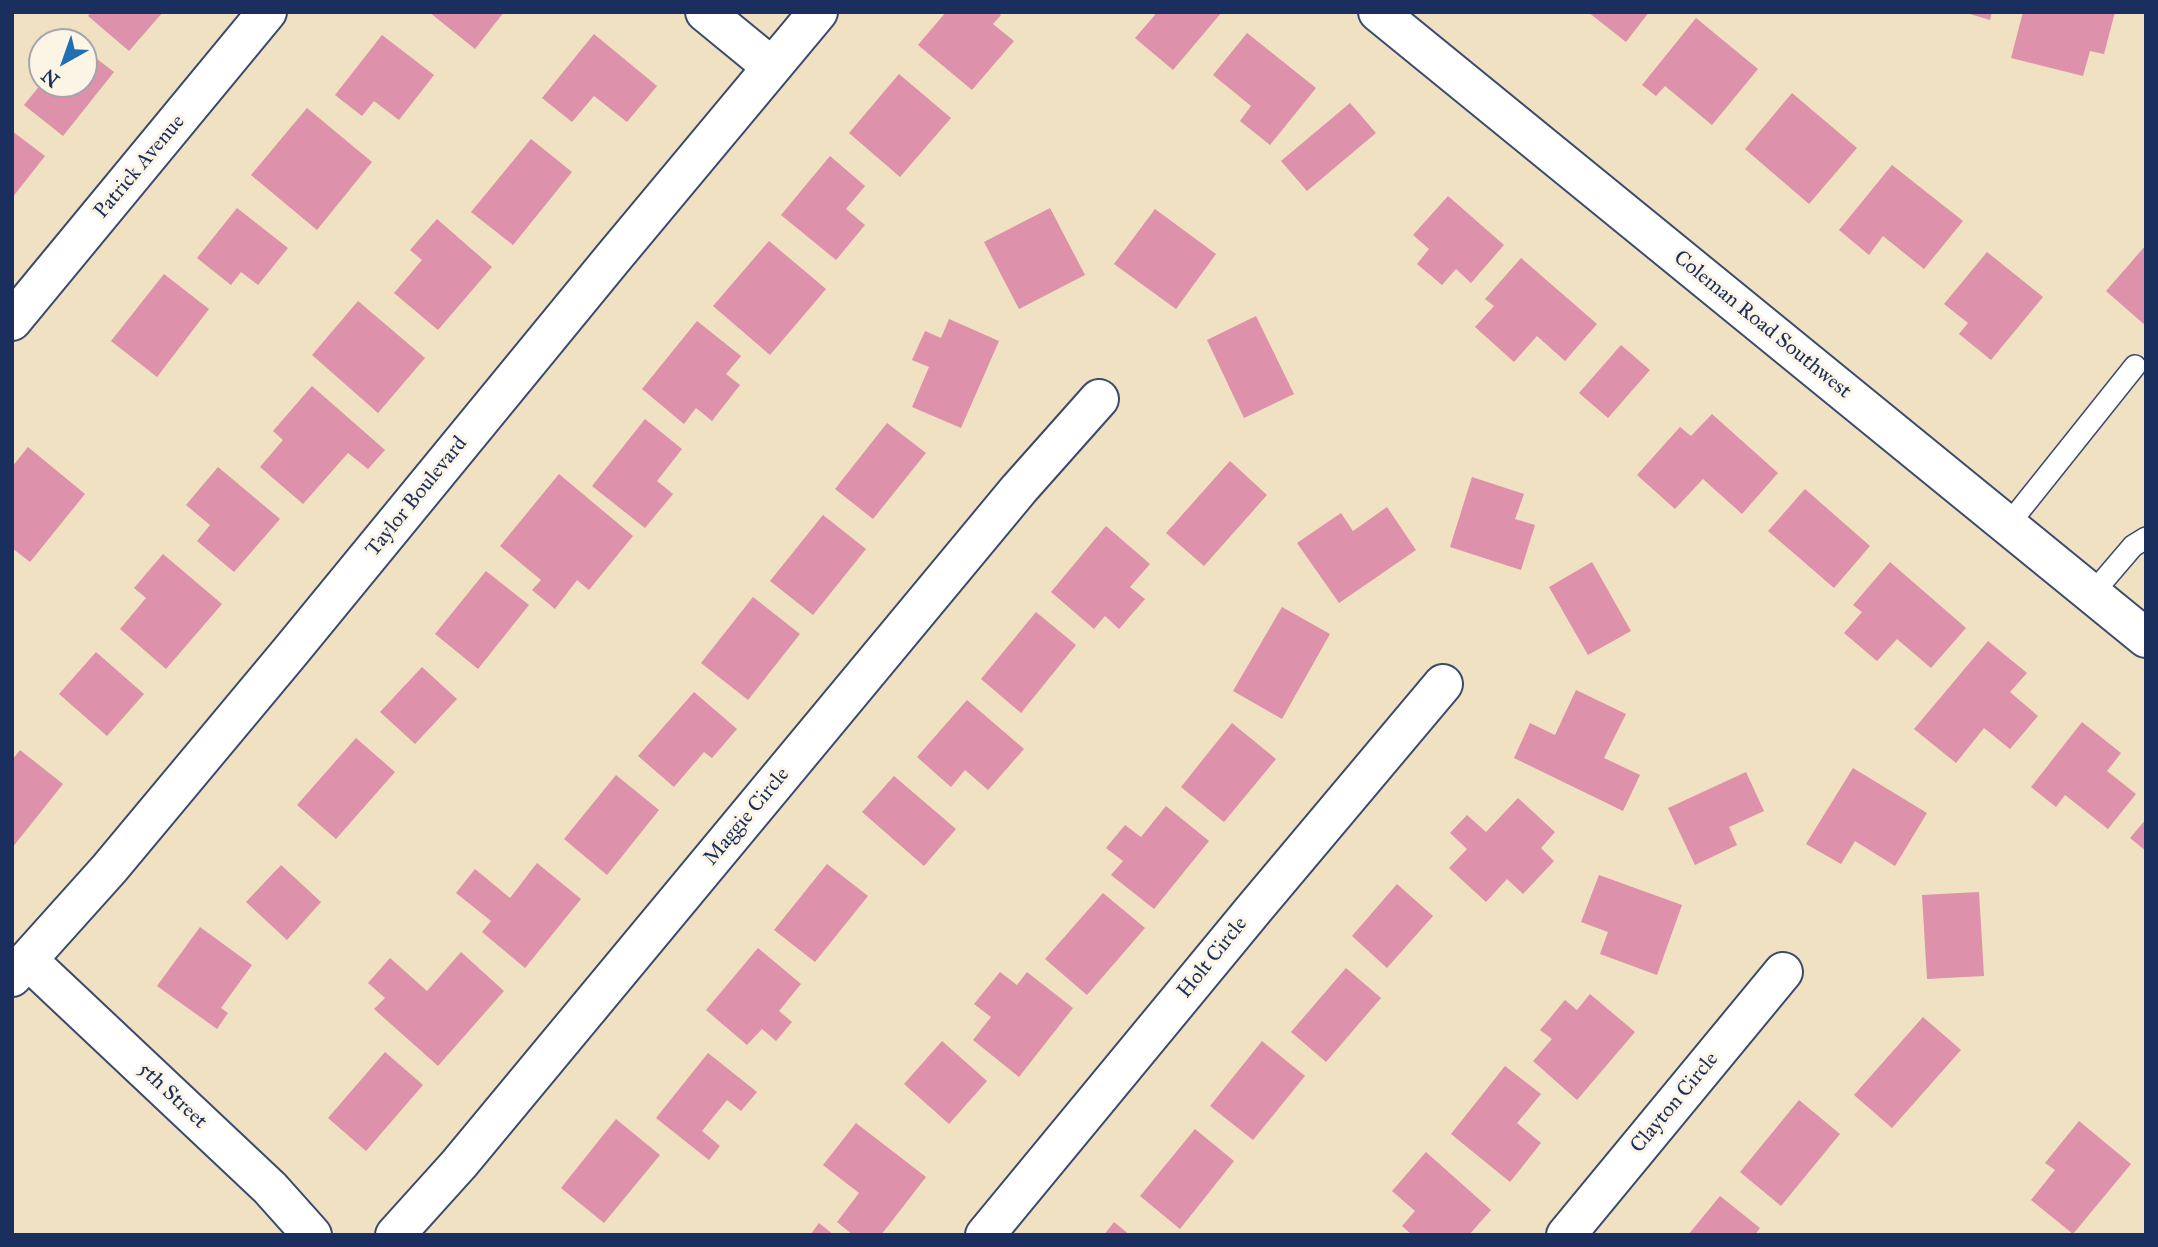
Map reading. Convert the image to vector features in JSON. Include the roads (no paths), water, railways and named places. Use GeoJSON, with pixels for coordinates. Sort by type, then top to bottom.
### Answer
{"type":"FeatureCollection","features":[{"type":"Feature","properties":{"kind":"street","name":"Patrick Avenue"},"geometry":{"type":"LineString","coordinates":[[12,321],[267,12]]}},
{"type":"Feature","properties":{"kind":"street"},"geometry":{"type":"LineString","coordinates":[[705,12],[772,67]]}},
{"type":"Feature","properties":{"kind":"street","name":"Taylor Boulevard"},"geometry":{"type":"LineString","coordinates":[[21,969],[290,652],[818,12]]}},
{"type":"Feature","properties":{"kind":"street","name":"Coleman Road Southwest"},"geometry":{"type":"LineString","coordinates":[[1378,12],[2146,638]]}},
{"type":"Feature","properties":{"kind":"street","name":"Maggie Circle"},"geometry":{"type":"LineString","coordinates":[[395,1235],[460,1164],[1019,489],[1099,399]]}},
{"type":"Feature","properties":{"kind":"street","name":"Holt Circle"},"geometry":{"type":"LineString","coordinates":[[985,1235],[1443,684]]}},
{"type":"Feature","properties":{"kind":"street","name":"5th Street"},"geometry":{"type":"LineString","coordinates":[[21,969],[270,1188],[312,1235]]}},
{"type":"Feature","properties":{"kind":"street","name":"Clayton Circle"},"geometry":{"type":"LineString","coordinates":[[1566,1235],[1783,972]]}},
{"type":"Feature","properties":{"kind":"lane"},"geometry":{"type":"LineString","coordinates":[[2008,525],[2134,366]]}},
{"type":"Feature","properties":{"kind":"lane"},"geometry":{"type":"LineString","coordinates":[[2092,594],[2133,546],[2146,538]]}}]}
